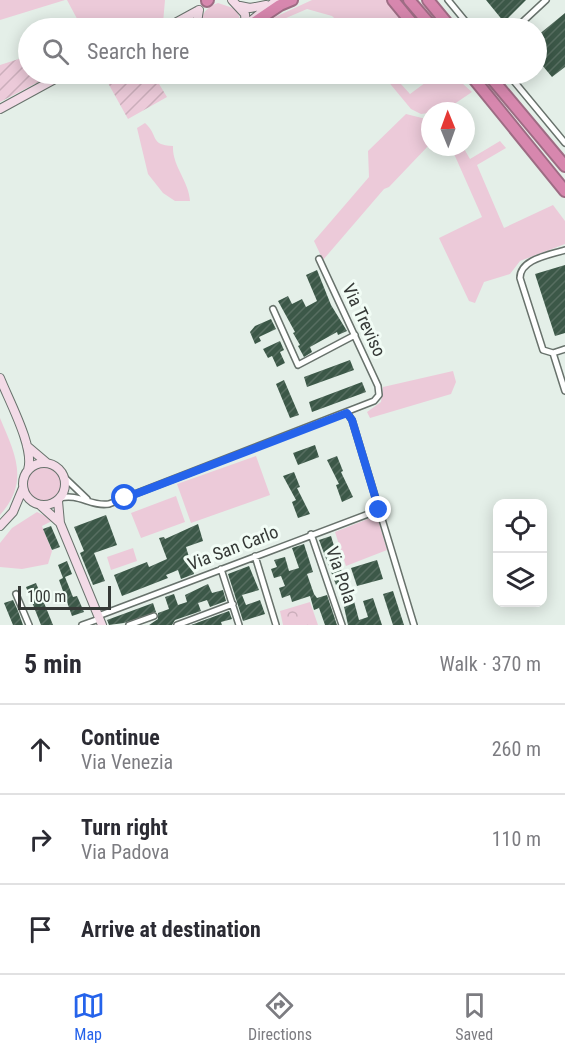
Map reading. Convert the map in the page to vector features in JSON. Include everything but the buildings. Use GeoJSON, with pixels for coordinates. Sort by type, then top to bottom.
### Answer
{"type":"FeatureCollection","features":[{"type":"Feature","properties":{"kind":"highway"},"geometry":{"type":"LineString","coordinates":[[262,18],[292,0]]}},
{"type":"Feature","properties":{"kind":"highway"},"geometry":{"type":"LineString","coordinates":[[409,0],[424,18]]}},
{"type":"Feature","properties":{"kind":"highway"},"geometry":{"type":"LineString","coordinates":[[428,0],[444,18]]}},
{"type":"Feature","properties":{"kind":"highway"},"geometry":{"type":"LineString","coordinates":[[436,0],[447,18]]}},
{"type":"Feature","properties":{"kind":"highway"},"geometry":{"type":"LineString","coordinates":[[394,2],[408,18]]}},
{"type":"Feature","properties":{"kind":"highway"},"geometry":{"type":"LineString","coordinates":[[478,84],[565,191]]}},
{"type":"Feature","properties":{"kind":"highway"},"geometry":{"type":"LineString","coordinates":[[496,84],[565,166]]}},
{"type":"Feature","properties":{"kind":"main road"},"geometry":{"type":"LineString","coordinates":[[256,18],[268,5],[277,0]]}},
{"type":"Feature","properties":{"kind":"main road"},"geometry":{"type":"LineString","coordinates":[[181,18],[206,2]]}},
{"type":"Feature","properties":{"kind":"main road"},"geometry":{"type":"LineString","coordinates":[[200,18],[206,2]]}},
{"type":"Feature","properties":{"kind":"main road"},"geometry":{"type":"LineString","coordinates":[[235,2],[250,8],[268,5]]}},
{"type":"Feature","properties":{"kind":"main road"},"geometry":{"type":"LineString","coordinates":[[235,2],[245,14],[245,18]]}},
{"type":"Feature","properties":{"kind":"main road"},"geometry":{"type":"LineString","coordinates":[[0,109],[46,84]]}},
{"type":"Feature","properties":{"kind":"main road"},"geometry":{"type":"LineString","coordinates":[[0,378],[30,460],[24,487],[13,512],[0,526]]}},
{"type":"Feature","properties":{"kind":"main road"},"geometry":{"type":"LineString","coordinates":[[26,444],[37,456],[57,467],[64,477],[65,488],[59,500],[60,523],[100,620]]}},
{"type":"Feature","properties":{"kind":"main road"},"geometry":{"type":"LineString","coordinates":[[28,472],[39,464],[49,464]]}},
{"type":"Feature","properties":{"kind":"main road"},"geometry":{"type":"LineString","coordinates":[[24,487],[37,503],[60,523]]}},
{"type":"Feature","properties":{"kind":"main road"},"geometry":{"type":"LineString","coordinates":[[13,512],[37,503],[59,500]]}},
{"type":"Feature","properties":{"kind":"street"},"geometry":{"type":"LineString","coordinates":[[448,0],[463,18]]}},
{"type":"Feature","properties":{"kind":"street"},"geometry":{"type":"LineString","coordinates":[[527,18],[546,0]]}},
{"type":"Feature","properties":{"kind":"street"},"geometry":{"type":"LineString","coordinates":[[516,84],[565,143]]}},
{"type":"Feature","properties":{"kind":"street"},"geometry":{"type":"LineString","coordinates":[[565,250],[527,264],[520,271],[520,278],[543,350],[553,353],[565,349]]}},
{"type":"Feature","properties":{"kind":"street","name":"Via Treviso"},"geometry":{"type":"LineString","coordinates":[[319,259],[378,386],[379,395],[374,401],[347,413]]}},
{"type":"Feature","properties":{"kind":"street"},"geometry":{"type":"LineString","coordinates":[[273,309],[298,365],[355,335]]}},
{"type":"Feature","properties":{"kind":"street"},"geometry":{"type":"LineString","coordinates":[[553,353],[565,391]]}},
{"type":"Feature","properties":{"kind":"street"},"geometry":{"type":"LineString","coordinates":[[59,500],[76,496],[93,504],[109,504],[347,413],[352,420],[414,625]]}},
{"type":"Feature","properties":{"kind":"street"},"geometry":{"type":"LineString","coordinates":[[64,477],[93,504]]}},
{"type":"Feature","properties":{"kind":"street","name":"Via San Carlo"},"geometry":{"type":"LineString","coordinates":[[82,625],[100,620],[311,534],[379,510]]}},
{"type":"Feature","properties":{"kind":"street","name":"Via Pola"},"geometry":{"type":"LineString","coordinates":[[311,534],[342,625]]}},
{"type":"Feature","properties":{"kind":"street"},"geometry":{"type":"LineString","coordinates":[[255,556],[276,625]]}},
{"type":"Feature","properties":{"kind":"street"},"geometry":{"type":"LineString","coordinates":[[221,569],[239,625]]}},
{"type":"Feature","properties":{"kind":"street"},"geometry":{"type":"LineString","coordinates":[[16,594],[29,625]]}},
{"type":"Feature","properties":{"kind":"street"},"geometry":{"type":"LineString","coordinates":[[177,625],[233,604]]}},
{"type":"Feature","properties":{"kind":"street"},"geometry":{"type":"LineString","coordinates":[[129,625],[154,616]]}},
{"type":"Feature","properties":{"kind":"green space"},"geometry":{"type":"Polygon","coordinates":[[[0,0],[65,0],[0,20],[0,0]]]}},
{"type":"Feature","properties":{"kind":"green space"},"geometry":{"type":"Polygon","coordinates":[[[67,0],[165,0],[163,18],[77,18],[67,0]]]}},
{"type":"Feature","properties":{"kind":"green space"},"geometry":{"type":"Polygon","coordinates":[[[312,0],[387,0],[401,18],[334,18],[307,9],[286,18],[273,18],[312,0]]]}},
{"type":"Feature","properties":{"kind":"green space"},"geometry":{"type":"Polygon","coordinates":[[[218,3],[236,9],[240,18],[202,18],[210,7],[218,3]]]}},
{"type":"Feature","properties":{"kind":"green space"},"geometry":{"type":"Polygon","coordinates":[[[18,59],[18,84],[35,84],[0,102],[0,65],[18,59]]]}},
{"type":"Feature","properties":{"kind":"green space"},"geometry":{"type":"Polygon","coordinates":[[[109,84],[159,84],[167,97],[128,119],[109,84]]]}},
{"type":"Feature","properties":{"kind":"green space"},"geometry":{"type":"Polygon","coordinates":[[[390,84],[401,84],[410,94],[424,84],[463,84],[472,92],[457,102],[421,102],[421,114],[411,109],[390,84]]]}},
{"type":"Feature","properties":{"kind":"green space"},"geometry":{"type":"Polygon","coordinates":[[[406,114],[421,118],[421,153],[389,187],[384,189],[323,260],[314,241],[369,177],[368,151],[406,114]]]}},
{"type":"Feature","properties":{"kind":"green space"},"geometry":{"type":"Polygon","coordinates":[[[145,123],[160,144],[173,146],[175,160],[187,187],[190,201],[175,201],[163,193],[148,174],[137,128],[145,123]]]}},
{"type":"Feature","properties":{"kind":"green space"},"geometry":{"type":"Polygon","coordinates":[[[500,141],[506,148],[477,165],[504,228],[553,205],[565,221],[565,244],[520,261],[510,274],[484,282],[475,303],[469,301],[439,238],[482,217],[455,156],[468,156],[470,159],[500,141]]]}},
{"type":"Feature","properties":{"kind":"green space"},"geometry":{"type":"Polygon","coordinates":[[[453,371],[456,382],[451,394],[370,418],[367,412],[381,402],[383,387],[453,371]]]}},
{"type":"Feature","properties":{"kind":"green space"},"geometry":{"type":"Polygon","coordinates":[[[0,418],[15,456],[17,479],[15,491],[0,515],[0,418]]]}},
{"type":"Feature","properties":{"kind":"green space"},"geometry":{"type":"Polygon","coordinates":[[[256,456],[270,495],[191,523],[177,484],[256,456]]]}},
{"type":"Feature","properties":{"kind":"green space"},"geometry":{"type":"Polygon","coordinates":[[[44,466],[57,471],[62,484],[57,497],[44,502],[31,497],[26,484],[31,471],[44,466]]]}},
{"type":"Feature","properties":{"kind":"green space"},"geometry":{"type":"Polygon","coordinates":[[[176,496],[185,522],[141,538],[131,513],[176,496]]]}},
{"type":"Feature","properties":{"kind":"green space"},"geometry":{"type":"Polygon","coordinates":[[[37,512],[54,520],[42,526],[52,551],[48,564],[22,569],[0,567],[0,543],[12,528],[37,512]]]}},
{"type":"Feature","properties":{"kind":"green space"},"geometry":{"type":"Polygon","coordinates":[[[373,517],[378,520],[387,550],[346,566],[335,532],[373,517]]]}},
{"type":"Feature","properties":{"kind":"green space"},"geometry":{"type":"Polygon","coordinates":[[[133,548],[137,561],[111,570],[107,557],[133,548]]]}},
{"type":"Feature","properties":{"kind":"green space"},"geometry":{"type":"Polygon","coordinates":[[[310,602],[318,625],[283,625],[280,611],[310,602]]]}},
{"type":"Feature","properties":{"kind":"route"},"geometry":{"type":"LineString","coordinates":[[125,498],[347,413],[352,420],[379,510]]}}]}
